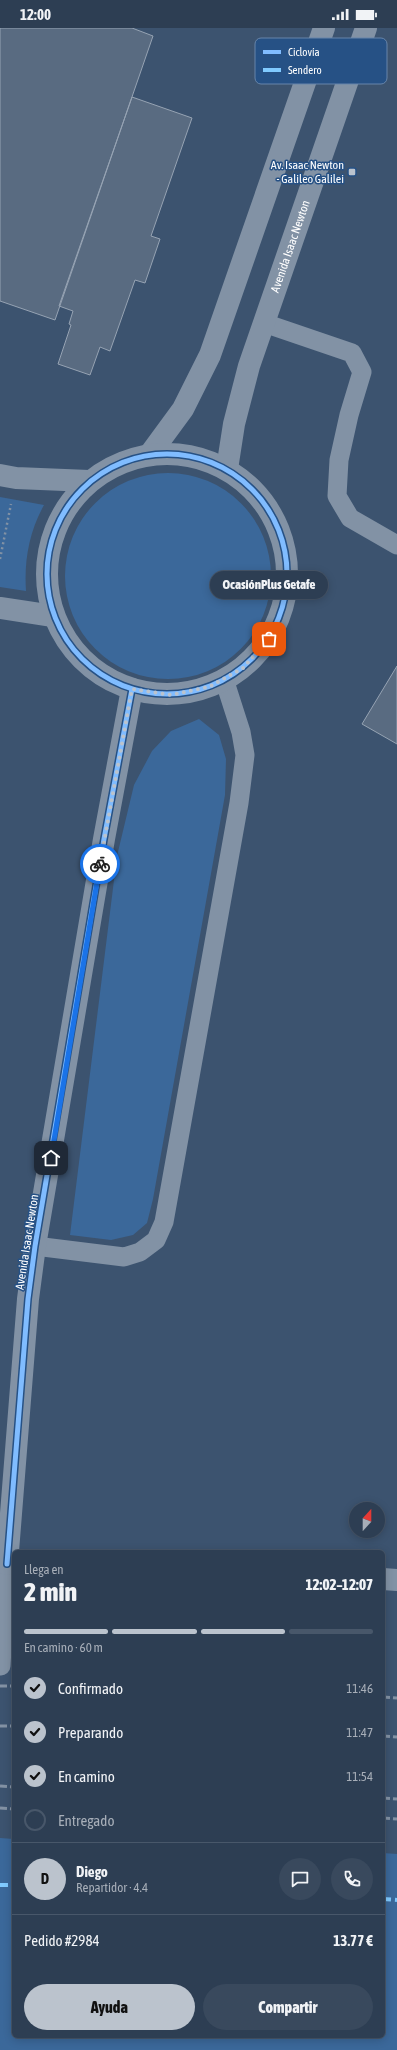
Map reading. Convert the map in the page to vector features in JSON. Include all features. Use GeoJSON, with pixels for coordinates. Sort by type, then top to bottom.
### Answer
{"type":"FeatureCollection","features":[{"type":"Feature","properties":{"kind":"street"},"geometry":{"type":"LineString","coordinates":[[321,38],[324,28]]}},
{"type":"Feature","properties":{"kind":"street","name":"Avenida Isaac Newton"},"geometry":{"type":"LineString","coordinates":[[363,38],[366,28]]}},
{"type":"Feature","properties":{"kind":"street"},"geometry":{"type":"LineString","coordinates":[[150,454],[183,409],[210,355],[304,84]]}},
{"type":"Feature","properties":{"kind":"street","name":"Avenida Isaac Newton"},"geometry":{"type":"LineString","coordinates":[[227,469],[234,424],[249,366],[347,84]]}},
{"type":"Feature","properties":{"kind":"street"},"geometry":{"type":"LineString","coordinates":[[150,454],[189,455],[227,469],[257,494],[278,527],[287,564],[284,603],[269,639],[243,668],[224,679],[209,687],[171,695],[132,689],[99,674],[71,648],[53,616],[46,580],[50,543],[65,509],[89,482],[117,463],[150,454]]}},
{"type":"Feature","properties":{"kind":"street"},"geometry":{"type":"LineString","coordinates":[[8,476],[89,482]]}},
{"type":"Feature","properties":{"kind":"street"},"geometry":{"type":"LineString","coordinates":[[0,608],[53,616]]}},
{"type":"Feature","properties":{"kind":"street","name":"Avenida Isaac Newton"},"geometry":{"type":"LineString","coordinates":[[7,1564],[28,1299],[35,1246],[104,839],[132,689]]}},
{"type":"Feature","properties":{"kind":"street"},"geometry":{"type":"LineString","coordinates":[[385,1579],[397,1580]]}},
{"type":"Feature","properties":{"kind":"lane"},"geometry":{"type":"LineString","coordinates":[[264,324],[352,353],[362,372],[339,460],[337,496],[350,518],[397,545]]}},
{"type":"Feature","properties":{"kind":"lane"},"geometry":{"type":"LineString","coordinates":[[35,1246],[124,1257],[140,1252],[156,1240],[164,1222],[239,803],[245,755],[241,732],[224,679]]}},
{"type":"Feature","properties":{"kind":"lane"},"geometry":{"type":"LineString","coordinates":[[1,1666],[7,1564]]}},
{"type":"Feature","properties":{"kind":"path"},"geometry":{"type":"LineString","coordinates":[[0,559],[8,476]]}},
{"type":"Feature","properties":{"kind":"shaded area"},"geometry":{"type":"Polygon","coordinates":[[[158,473],[178,473],[198,477],[217,485],[241,503],[259,527],[267,546],[271,566],[271,586],[267,606],[259,625],[241,649],[217,667],[198,675],[178,679],[158,679],[138,675],[119,667],[103,656],[88,641],[77,625],[69,606],[65,586],[65,566],[69,546],[77,527],[88,511],[103,496],[119,485],[138,477],[158,473]]]}},
{"type":"Feature","properties":{"kind":"shaded area"},"geometry":{"type":"Polygon","coordinates":[[[0,497],[44,505],[31,536],[26,569],[26,591],[0,587],[0,497]]]}},
{"type":"Feature","properties":{"kind":"shaded area"},"geometry":{"type":"Polygon","coordinates":[[[199,719],[219,735],[226,759],[225,795],[153,1199],[147,1223],[133,1235],[111,1240],[70,1235],[117,856],[134,785],[152,751],[171,731],[199,719]]]}},
{"type":"Feature","properties":{"kind":"shaded area"},"geometry":{"type":"Polygon","coordinates":[[[0,1838],[12,1839],[12,2038],[385,2038],[385,1853],[397,1854],[397,2050],[0,2050],[0,1838]]]}},
{"type":"Feature","properties":{"kind":"building"},"geometry":{"type":"Polygon","coordinates":[[[0,28],[132,28],[153,36],[55,320],[0,301],[0,28]]]}},
{"type":"Feature","properties":{"kind":"building"},"geometry":{"type":"Polygon","coordinates":[[[132,97],[192,118],[151,236],[160,239],[145,283],[135,280],[110,351],[100,347],[90,375],[58,364],[71,325],[69,324],[73,311],[59,306],[132,97]]]}},
{"type":"Feature","properties":{"kind":"building"},"geometry":{"type":"Polygon","coordinates":[[[397,666],[397,744],[362,724],[397,666]]]}},
{"type":"Feature","properties":{"kind":"railway"},"geometry":{"type":"LineString","coordinates":[[0,1686],[12,1686]]}},
{"type":"Feature","properties":{"kind":"railway"},"geometry":{"type":"LineString","coordinates":[[385,1697],[397,1698]]}},
{"type":"Feature","properties":{"kind":"railway"},"geometry":{"type":"LineString","coordinates":[[0,1726],[12,1726]]}},
{"type":"Feature","properties":{"kind":"railway"},"geometry":{"type":"LineString","coordinates":[[385,1736],[397,1737]]}},
{"type":"Feature","properties":{"kind":"railway"},"geometry":{"type":"LineString","coordinates":[[0,1786],[12,1787]]}},
{"type":"Feature","properties":{"kind":"railway"},"geometry":{"type":"LineString","coordinates":[[385,1798],[397,1799]]}},
{"type":"Feature","properties":{"kind":"railway"},"geometry":{"type":"LineString","coordinates":[[0,1808],[12,1809]]}},
{"type":"Feature","properties":{"kind":"railway"},"geometry":{"type":"LineString","coordinates":[[385,1818],[397,1819]]}},
{"type":"Feature","properties":{"kind":"marked path"},"geometry":{"type":"LineString","coordinates":[[0,1885],[12,1885]]}},
{"type":"Feature","properties":{"kind":"marked path"},"geometry":{"type":"LineString","coordinates":[[385,1899],[397,1900]]}},
{"type":"Feature","properties":{"kind":"cycle path"},"geometry":{"type":"LineString","coordinates":[[167,454],[190,456],[213,463],[234,474],[252,489],[267,507],[278,528],[285,551],[287,574],[285,597],[278,620],[267,641],[252,659],[234,674],[213,685],[190,692],[167,694],[144,692],[121,685],[100,674],[82,659],[67,641],[56,620],[49,597],[47,574],[49,551],[56,528],[67,507],[82,489],[100,474],[121,463],[144,456],[167,454]]}},
{"type":"Feature","properties":{"kind":"cycle path"},"geometry":{"type":"LineString","coordinates":[[7,1564],[28,1299],[35,1246],[104,839],[132,689]]}},
{"type":"Feature","properties":{"kind":"way so far"},"geometry":{"type":"LineString","coordinates":[[100,864],[132,689],[171,695],[209,687],[243,668],[269,639]]}},
{"type":"Feature","properties":{"kind":"place","name":"Av. Isaac Newton - Galileo Galilei"},"geometry":{"type":"Point","coordinates":[352,172]}},
{"type":"Feature","properties":{"kind":"place","name":"OcasiónPlus Getafe"},"geometry":{"type":"Point","coordinates":[269,639]}},
{"type":"Feature","properties":{"kind":"route"},"geometry":{"type":"LineString","coordinates":[[51,1158],[100,864]]}}]}
